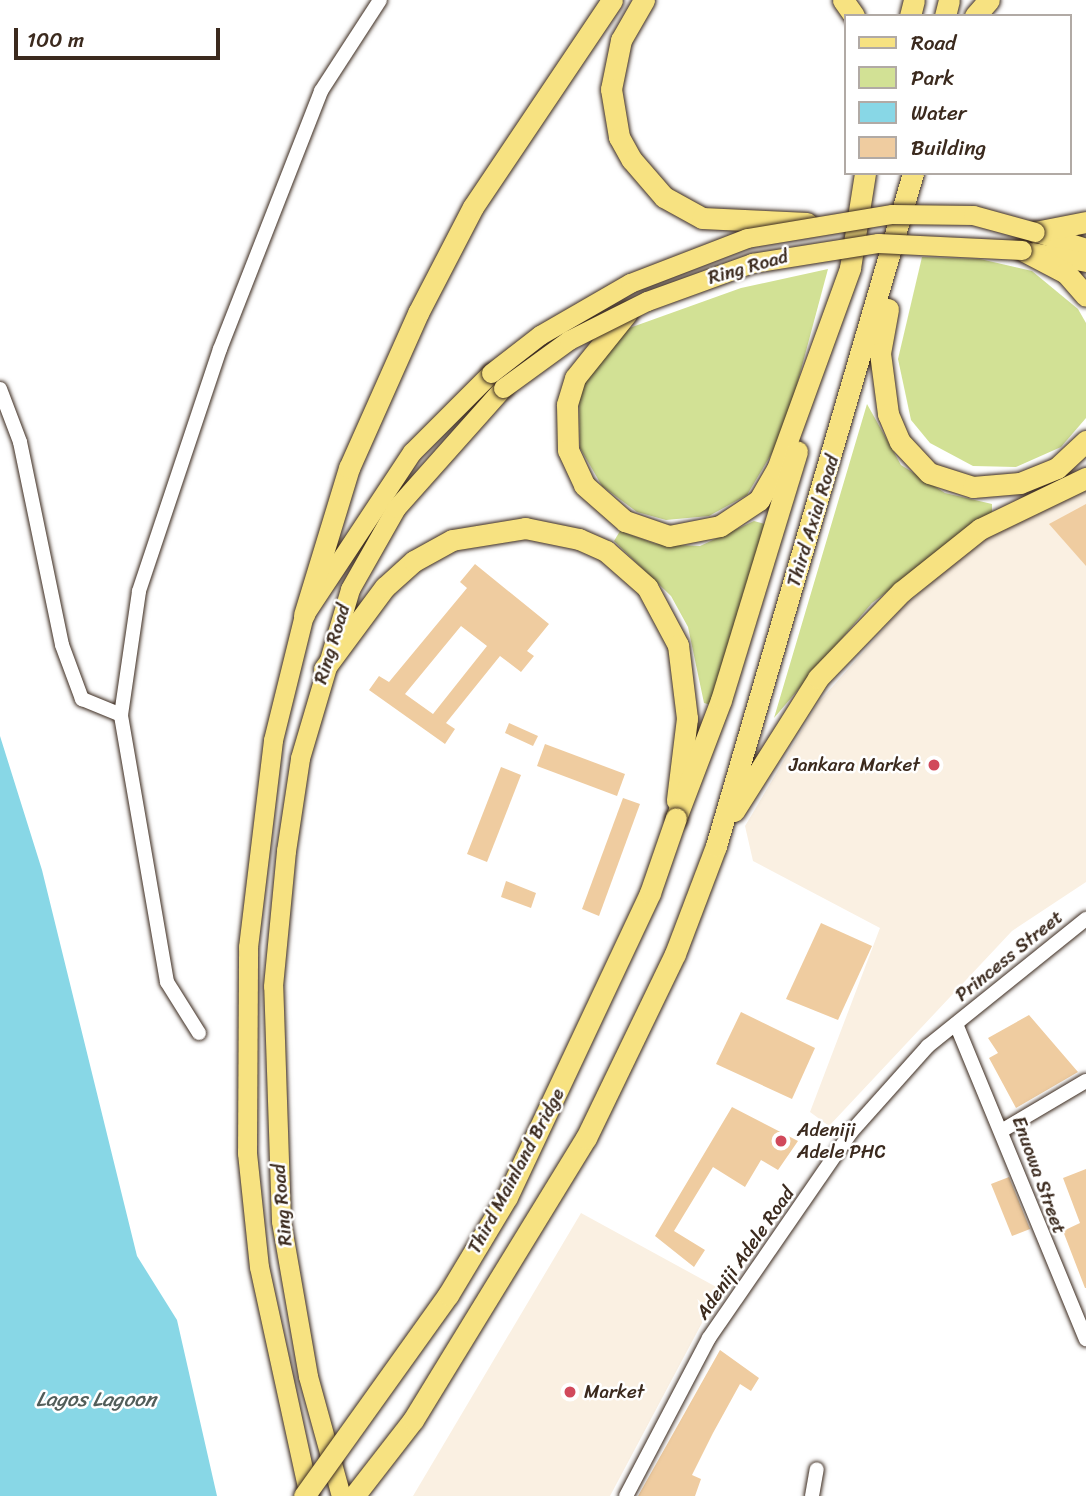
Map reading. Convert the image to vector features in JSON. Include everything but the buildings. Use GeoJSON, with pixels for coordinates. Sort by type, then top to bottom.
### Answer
{"type":"FeatureCollection","features":[{"type":"Feature","properties":{"kind":"highway"},"geometry":{"type":"LineString","coordinates":[[304,615],[345,480],[418,313],[473,207],[612,0]]}},
{"type":"Feature","properties":{"kind":"highway"},"geometry":{"type":"LineString","coordinates":[[644,0],[630,19],[613,65],[613,115],[648,180],[664,197],[702,218],[809,223]]}},
{"type":"Feature","properties":{"kind":"highway"},"geometry":{"type":"LineString","coordinates":[[977,14],[989,0]]}},
{"type":"Feature","properties":{"kind":"highway"},"geometry":{"type":"LineString","coordinates":[[629,310],[575,378],[567,405],[568,450],[584,485],[625,521],[669,536],[711,529],[759,500],[778,469],[850,268],[865,175]]}},
{"type":"Feature","properties":{"kind":"highway","name":"Third Axial Road"},"geometry":{"type":"LineString","coordinates":[[676,818],[767,556],[850,268],[873,175]]}},
{"type":"Feature","properties":{"kind":"highway"},"geometry":{"type":"LineString","coordinates":[[914,175],[880,353],[881,386],[887,414],[914,462],[945,481],[973,487],[1034,480],[1086,441]]}},
{"type":"Feature","properties":{"kind":"highway","name":"Third Axial Road"},"geometry":{"type":"LineString","coordinates":[[717,843],[909,196]]}},
{"type":"Feature","properties":{"kind":"highway"},"geometry":{"type":"LineString","coordinates":[[1035,232],[1086,222]]}},
{"type":"Feature","properties":{"kind":"highway"},"geometry":{"type":"LineString","coordinates":[[1022,250],[1066,273],[1086,296]]}},
{"type":"Feature","properties":{"kind":"highway"},"geometry":{"type":"LineString","coordinates":[[717,843],[818,678],[878,614],[979,529],[1086,478]]}},
{"type":"Feature","properties":{"kind":"highway"},"geometry":{"type":"LineString","coordinates":[[324,668],[385,587],[414,561],[452,540],[525,528],[579,539],[606,551],[647,587],[678,645],[687,718],[676,818]]}},
{"type":"Feature","properties":{"kind":"highway","name":"Third Mainland Bridge"},"geometry":{"type":"LineString","coordinates":[[306,1496],[448,1295],[507,1197],[650,893],[676,818]]}},
{"type":"Feature","properties":{"kind":"highway","name":"Third Mainland Bridge"},"geometry":{"type":"LineString","coordinates":[[354,1496],[413,1420],[586,1138],[675,954],[717,843]]}},
{"type":"Feature","properties":{"kind":"main road","name":"Ring Road"},"geometry":{"type":"LineString","coordinates":[[341,1496],[308,1376],[281,1221],[273,986],[285,851],[324,668],[350,589],[396,509],[497,381],[540,335],[631,283],[747,238],[809,223],[892,214],[973,215],[1086,248]]}},
{"type":"Feature","properties":{"kind":"main road","name":"Ring Road"},"geometry":{"type":"LineString","coordinates":[[306,1496],[259,1267],[243,1043],[253,874],[273,740],[304,615],[412,452],[497,381],[629,310],[701,280],[803,251],[878,243],[1022,250],[1086,262]]}},
{"type":"Feature","properties":{"kind":"street"},"geometry":{"type":"LineString","coordinates":[[199,1033],[167,982],[121,715],[139,591],[220,349],[321,91],[380,0]]}},
{"type":"Feature","properties":{"kind":"street"},"geometry":{"type":"LineString","coordinates":[[0,389],[20,442],[62,645],[82,699],[121,715]]}},
{"type":"Feature","properties":{"kind":"street","name":"Princess Street"},"geometry":{"type":"LineString","coordinates":[[956,1024],[1086,919]]}},
{"type":"Feature","properties":{"kind":"street","name":"Enuowa Street"},"geometry":{"type":"LineString","coordinates":[[956,1024],[1003,1130],[1086,1339]]}},
{"type":"Feature","properties":{"kind":"street","name":"Adeniji Adele Road"},"geometry":{"type":"LineString","coordinates":[[626,1496],[709,1338],[851,1132],[956,1024]]}},
{"type":"Feature","properties":{"kind":"street"},"geometry":{"type":"LineString","coordinates":[[1003,1130],[1086,1080]]}},
{"type":"Feature","properties":{"kind":"street"},"geometry":{"type":"LineString","coordinates":[[812,1496],[817,1469]]}},
{"type":"Feature","properties":{"kind":"shaded area","name":"Jankara Market"},"geometry":{"type":"Polygon","coordinates":[[[1086,488],[1086,882],[1012,931],[829,1126],[810,1112],[880,928],[753,861],[745,826],[818,703],[903,607],[977,543],[1086,488]]]}},
{"type":"Feature","properties":{"kind":"shaded area","name":"Market"},"geometry":{"type":"Polygon","coordinates":[[[581,1213],[720,1289],[610,1496],[413,1496],[581,1213]]]}},
{"type":"Feature","properties":{"kind":"green space"},"geometry":{"type":"Polygon","coordinates":[[[922,257],[980,259],[1032,271],[1078,309],[1086,323],[1086,418],[1061,447],[1016,467],[973,466],[930,443],[911,420],[898,359],[922,257]]]}},
{"type":"Feature","properties":{"kind":"green space"},"geometry":{"type":"Polygon","coordinates":[[[828,269],[784,433],[747,495],[709,516],[666,520],[637,512],[602,486],[580,448],[579,389],[621,331],[741,288],[828,269]]]}},
{"type":"Feature","properties":{"kind":"green space"},"geometry":{"type":"Polygon","coordinates":[[[867,404],[901,465],[945,493],[992,504],[992,513],[872,603],[774,718],[867,404]]]}},
{"type":"Feature","properties":{"kind":"green space"},"geometry":{"type":"Polygon","coordinates":[[[754,521],[765,524],[711,705],[704,703],[688,627],[671,596],[614,541],[620,531],[656,544],[700,546],[754,521]]]}},
{"type":"Feature","properties":{"kind":"water","name":"Lagos Lagoon"},"geometry":{"type":"Polygon","coordinates":[[[0,736],[42,870],[137,1256],[177,1320],[217,1496],[0,1496],[0,736]]]}},
{"type":"Feature","properties":{"kind":"place","name":"Jankara Market"},"geometry":{"type":"Point","coordinates":[934,765]}},
{"type":"Feature","properties":{"kind":"place","name":"Adeniji Adele PHC"},"geometry":{"type":"Point","coordinates":[781,1141]}},
{"type":"Feature","properties":{"kind":"place","name":"Market"},"geometry":{"type":"Point","coordinates":[570,1392]}}]}
